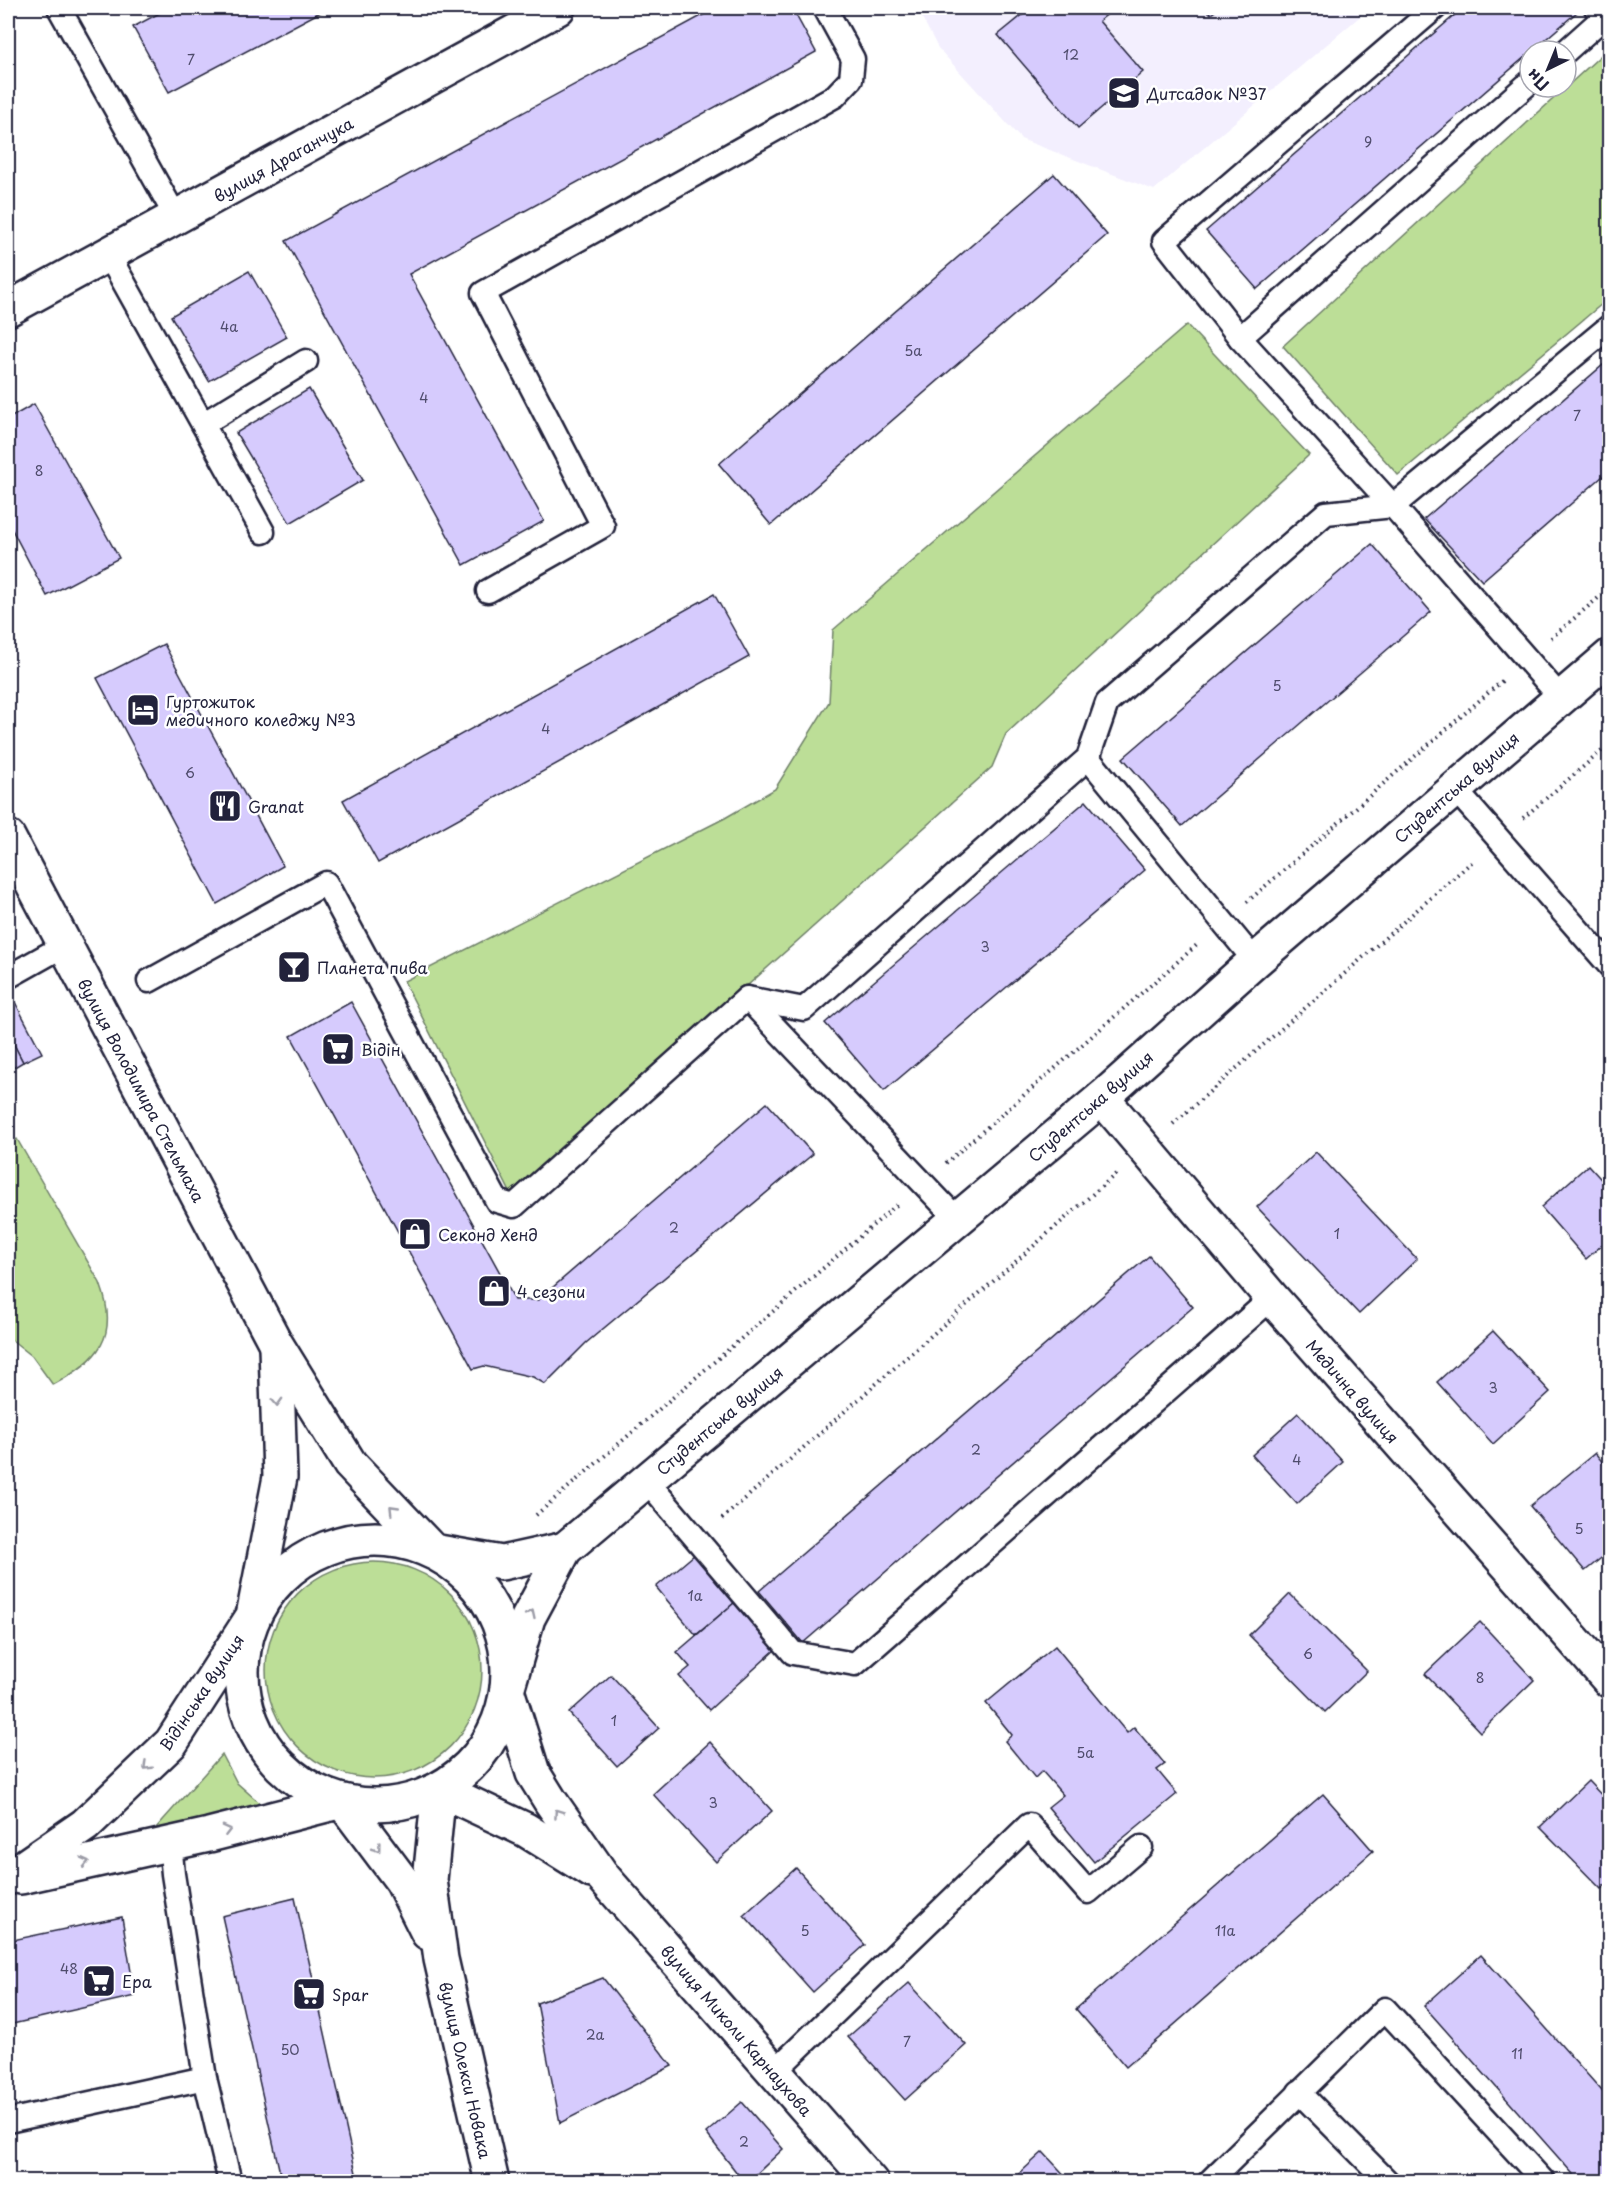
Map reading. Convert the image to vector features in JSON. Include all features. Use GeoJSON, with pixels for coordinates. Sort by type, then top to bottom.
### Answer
{"type":"FeatureCollection","features":[{"type":"Feature","properties":{"kind":"main road","name":"вулиця Драганчука"},"geometry":{"type":"LineString","coordinates":[[8,309],[558,8]]}},
{"type":"Feature","properties":{"kind":"main road","name":"Студентська вулиця"},"geometry":{"type":"LineString","coordinates":[[565,1550],[1102,1098],[1255,961],[1610,656]]}},
{"type":"Feature","properties":{"kind":"main road","name":"вулиця Володимира Стельмаха"},"geometry":{"type":"LineString","coordinates":[[8,837],[276,1344],[350,1464],[433,1551]]}},
{"type":"Feature","properties":{"kind":"main road","name":"Медична вулиця"},"geometry":{"type":"LineString","coordinates":[[1102,1098],[1272,1298],[1610,1681]]}},
{"type":"Feature","properties":{"kind":"main road","name":"вулиця Володимира Стельмаха"},"geometry":{"type":"LineString","coordinates":[[253,1616],[280,1477],[276,1344]]}},
{"type":"Feature","properties":{"kind":"main road","name":"Відінська вулиця"},"geometry":{"type":"LineString","coordinates":[[8,1879],[85,1825],[171,1743],[276,1580],[310,1554],[350,1540],[392,1539],[433,1551]]}},
{"type":"Feature","properties":{"kind":"main road"},"geometry":{"type":"LineString","coordinates":[[433,1551],[502,1563],[565,1550]]}},
{"type":"Feature","properties":{"kind":"main road"},"geometry":{"type":"LineString","coordinates":[[253,1616],[242,1653],[242,1692],[254,1729],[276,1761],[306,1786],[342,1801],[375,1806],[409,1801],[439,1789],[465,1771],[485,1747],[500,1720],[528,1618],[565,1550]]}},
{"type":"Feature","properties":{"kind":"main road"},"geometry":{"type":"LineString","coordinates":[[433,1551],[461,1570],[484,1594],[499,1624],[507,1657],[507,1690]]}},
{"type":"Feature","properties":{"kind":"main road","name":"вулиця Миколи Карнаухова"},"geometry":{"type":"LineString","coordinates":[[507,1690],[533,1773],[604,1878],[871,2181]]}},
{"type":"Feature","properties":{"kind":"main road","name":"вулиця Миколи Карнаухова"},"geometry":{"type":"LineString","coordinates":[[439,1789],[526,1830],[604,1878]]}},
{"type":"Feature","properties":{"kind":"main road","name":"вулиця Олекси Новака"},"geometry":{"type":"LineString","coordinates":[[439,1789],[430,1880],[441,1959],[492,2181]]}},
{"type":"Feature","properties":{"kind":"main road","name":"Відінська вулиця"},"geometry":{"type":"LineString","coordinates":[[8,1879],[209,1835],[342,1801]]}},
{"type":"Feature","properties":{"kind":"main road","name":"вулиця Олекси Новака"},"geometry":{"type":"LineString","coordinates":[[342,1801],[402,1881],[441,1959]]}},
{"type":"Feature","properties":{"kind":"lane"},"geometry":{"type":"LineString","coordinates":[[59,8],[176,217]]}},
{"type":"Feature","properties":{"kind":"lane"},"geometry":{"type":"LineString","coordinates":[[488,591],[603,526],[483,293],[835,96],[851,79],[853,59],[825,8]]}},
{"type":"Feature","properties":{"kind":"lane"},"geometry":{"type":"LineString","coordinates":[[1435,8],[1164,242],[1240,338],[1393,506],[1560,697]]}},
{"type":"Feature","properties":{"kind":"lane"},"geometry":{"type":"LineString","coordinates":[[1578,40],[1604,17],[1596,8]]}},
{"type":"Feature","properties":{"kind":"lane"},"geometry":{"type":"LineString","coordinates":[[1240,338],[1518,93]]}},
{"type":"Feature","properties":{"kind":"lane"},"geometry":{"type":"LineString","coordinates":[[108,254],[263,532]]}},
{"type":"Feature","properties":{"kind":"lane"},"geometry":{"type":"LineString","coordinates":[[747,998],[804,1009],[1088,758],[1107,703],[1326,513],[1393,506],[1610,326]]}},
{"type":"Feature","properties":{"kind":"lane"},"geometry":{"type":"LineString","coordinates":[[203,424],[306,361]]}},
{"type":"Feature","properties":{"kind":"lane"},"geometry":{"type":"LineString","coordinates":[[1088,758],[1255,961]]}},
{"type":"Feature","properties":{"kind":"lane"},"geometry":{"type":"LineString","coordinates":[[1454,788],[1610,966]]}},
{"type":"Feature","properties":{"kind":"lane"},"geometry":{"type":"LineString","coordinates":[[149,981],[326,883],[497,1201],[514,1206],[747,998]]}},
{"type":"Feature","properties":{"kind":"lane"},"geometry":{"type":"LineString","coordinates":[[8,977],[64,945]]}},
{"type":"Feature","properties":{"kind":"lane"},"geometry":{"type":"LineString","coordinates":[[747,998],[957,1219]]}},
{"type":"Feature","properties":{"kind":"lane"},"geometry":{"type":"LineString","coordinates":[[647,1481],[793,1653],[855,1664],[1272,1298]]}},
{"type":"Feature","properties":{"kind":"lane"},"geometry":{"type":"LineString","coordinates":[[775,2071],[1029,1825],[1088,1892],[1141,1847]]}},
{"type":"Feature","properties":{"kind":"lane"},"geometry":{"type":"LineString","coordinates":[[170,1842],[173,1875],[205,2078],[230,2181]]}},
{"type":"Feature","properties":{"kind":"lane"},"geometry":{"type":"LineString","coordinates":[[1209,2181],[1385,2009],[1544,2181]]}},
{"type":"Feature","properties":{"kind":"lane"},"geometry":{"type":"LineString","coordinates":[[8,2121],[205,2078]]}},
{"type":"Feature","properties":{"kind":"lane"},"geometry":{"type":"LineString","coordinates":[[1299,2092],[1388,2181]]}},
{"type":"Feature","properties":{"kind":"path"},"geometry":{"type":"LineString","coordinates":[[1546,643],[1610,588]]}},
{"type":"Feature","properties":{"kind":"path"},"geometry":{"type":"LineString","coordinates":[[1239,909],[1510,674]]}},
{"type":"Feature","properties":{"kind":"path"},"geometry":{"type":"LineString","coordinates":[[940,1167],[1203,940]]}},
{"type":"Feature","properties":{"kind":"path"},"geometry":{"type":"LineString","coordinates":[[532,1519],[904,1198]]}},
{"type":"Feature","properties":{"kind":"shaded area","name":"Дитсадок №37"},"geometry":{"type":"Polygon","coordinates":[[[917,8],[1370,8],[1154,190],[1021,139],[938,48],[917,8]]]}},
{"type":"Feature","properties":{"kind":"green space"},"geometry":{"type":"Polygon","coordinates":[[[1609,48],[1609,298],[1398,475],[1283,346],[1553,99],[1578,99],[1578,76],[1609,48]]]}},
{"type":"Feature","properties":{"kind":"green space"},"geometry":{"type":"Polygon","coordinates":[[[1187,325],[1309,455],[1006,734],[992,767],[512,1196],[404,981],[725,818],[775,789],[829,702],[833,630],[1187,325]]]}},
{"type":"Feature","properties":{"kind":"green space"},"geometry":{"type":"Polygon","coordinates":[[[17,1139],[100,1283],[106,1302],[108,1318],[101,1345],[83,1366],[53,1385],[32,1356],[8,1337],[8,1145],[17,1139]]]}},
{"type":"Feature","properties":{"kind":"green space"},"geometry":{"type":"Polygon","coordinates":[[[374,1562],[395,1564],[415,1570],[434,1580],[450,1594],[464,1610],[474,1629],[480,1649],[482,1670],[480,1691],[474,1711],[464,1730],[450,1746],[434,1760],[415,1770],[395,1776],[374,1778],[353,1776],[333,1770],[314,1760],[298,1746],[284,1730],[274,1711],[268,1691],[266,1670],[268,1649],[274,1629],[284,1610],[298,1594],[314,1580],[333,1570],[353,1564],[374,1562]]]}},
{"type":"Feature","properties":{"kind":"green space"},"geometry":{"type":"Polygon","coordinates":[[[222,1754],[237,1783],[263,1806],[155,1829],[222,1754]]]}},
{"type":"Feature","properties":{"kind":"building"},"geometry":{"type":"Polygon","coordinates":[[[169,8],[328,8],[169,92],[133,27],[169,8]]]}},
{"type":"Feature","properties":{"kind":"building"},"geometry":{"type":"Polygon","coordinates":[[[716,8],[792,8],[816,52],[409,274],[544,521],[464,565],[286,241],[716,8]]]}},
{"type":"Feature","properties":{"kind":"building"},"geometry":{"type":"Polygon","coordinates":[[[1031,8],[1115,8],[1099,21],[1143,72],[1078,128],[998,35],[1031,8]]]}},
{"type":"Feature","properties":{"kind":"building"},"geometry":{"type":"Polygon","coordinates":[[[1205,8],[1219,8],[1211,14],[1205,8]]]}},
{"type":"Feature","properties":{"kind":"building"},"geometry":{"type":"Polygon","coordinates":[[[1463,8],[1573,8],[1577,12],[1546,39],[1518,39],[1518,63],[1257,289],[1206,231],[1463,8]]]}},
{"type":"Feature","properties":{"kind":"building"},"geometry":{"type":"Polygon","coordinates":[[[1054,174],[1107,235],[771,525],[719,464],[1054,174]]]}},
{"type":"Feature","properties":{"kind":"building"},"geometry":{"type":"Polygon","coordinates":[[[249,271],[287,337],[209,381],[171,316],[249,271]]]}},
{"type":"Feature","properties":{"kind":"building"},"geometry":{"type":"Polygon","coordinates":[[[1610,359],[1610,470],[1482,581],[1424,519],[1610,359]]]}},
{"type":"Feature","properties":{"kind":"building"},"geometry":{"type":"Polygon","coordinates":[[[309,389],[363,480],[290,523],[236,433],[309,389]]]}},
{"type":"Feature","properties":{"kind":"building"},"geometry":{"type":"Polygon","coordinates":[[[34,404],[119,558],[47,596],[8,522],[8,419],[34,404]]]}},
{"type":"Feature","properties":{"kind":"building"},"geometry":{"type":"Polygon","coordinates":[[[1372,544],[1431,612],[1182,826],[1123,758],[1372,544]]]}},
{"type":"Feature","properties":{"kind":"building"},"geometry":{"type":"Polygon","coordinates":[[[714,594],[749,657],[378,863],[343,800],[714,594]]]}},
{"type":"Feature","properties":{"kind":"building"},"geometry":{"type":"Polygon","coordinates":[[[164,644],[283,866],[217,904],[97,678],[164,644]]]}},
{"type":"Feature","properties":{"kind":"building"},"geometry":{"type":"Polygon","coordinates":[[[1086,801],[1145,870],[884,1091],[825,1023],[1086,801]]]}},
{"type":"Feature","properties":{"kind":"building"},"geometry":{"type":"Polygon","coordinates":[[[8,989],[42,1053],[23,1062],[8,1033],[8,989]]]}},
{"type":"Feature","properties":{"kind":"building"},"geometry":{"type":"Polygon","coordinates":[[[351,1002],[515,1300],[538,1300],[767,1103],[813,1154],[586,1343],[545,1384],[533,1377],[484,1366],[473,1369],[291,1036],[351,1002]]]}},
{"type":"Feature","properties":{"kind":"building"},"geometry":{"type":"Polygon","coordinates":[[[8,1033],[23,1062],[8,1071],[8,1033]]]}},
{"type":"Feature","properties":{"kind":"building"},"geometry":{"type":"Polygon","coordinates":[[[1316,1152],[1417,1259],[1359,1314],[1257,1207],[1316,1152]]]}},
{"type":"Feature","properties":{"kind":"building"},"geometry":{"type":"Polygon","coordinates":[[[1588,1165],[1610,1189],[1610,1238],[1586,1259],[1541,1207],[1588,1165]]]}},
{"type":"Feature","properties":{"kind":"building"},"geometry":{"type":"Polygon","coordinates":[[[1149,1256],[1193,1307],[803,1643],[759,1591],[1149,1256]]]}},
{"type":"Feature","properties":{"kind":"building"},"geometry":{"type":"Polygon","coordinates":[[[1493,1331],[1550,1392],[1493,1444],[1437,1382],[1493,1331]]]}},
{"type":"Feature","properties":{"kind":"building"},"geometry":{"type":"Polygon","coordinates":[[[1298,1413],[1343,1462],[1297,1504],[1252,1455],[1298,1413]]]}},
{"type":"Feature","properties":{"kind":"building"},"geometry":{"type":"Polygon","coordinates":[[[1595,1453],[1610,1471],[1610,1551],[1585,1571],[1530,1506],[1595,1453]]]}},
{"type":"Feature","properties":{"kind":"building"},"geometry":{"type":"Polygon","coordinates":[[[694,1555],[734,1603],[696,1635],[656,1587],[694,1555]]]}},
{"type":"Feature","properties":{"kind":"building"},"geometry":{"type":"Polygon","coordinates":[[[1290,1594],[1367,1671],[1325,1712],[1249,1635],[1290,1594]]]}},
{"type":"Feature","properties":{"kind":"building"},"geometry":{"type":"Polygon","coordinates":[[[734,1603],[776,1649],[709,1710],[679,1676],[690,1667],[677,1652],[734,1603]]]}},
{"type":"Feature","properties":{"kind":"building"},"geometry":{"type":"Polygon","coordinates":[[[1480,1622],[1534,1680],[1480,1732],[1425,1674],[1480,1622]]]}},
{"type":"Feature","properties":{"kind":"building"},"geometry":{"type":"Polygon","coordinates":[[[1055,1646],[1127,1733],[1134,1727],[1165,1764],[1157,1770],[1177,1794],[1094,1862],[1048,1807],[1063,1795],[1042,1771],[1035,1778],[1005,1741],[1012,1735],[986,1703],[1055,1646]]]}},
{"type":"Feature","properties":{"kind":"building"},"geometry":{"type":"Polygon","coordinates":[[[611,1675],[659,1728],[617,1766],[569,1713],[611,1675]]]}},
{"type":"Feature","properties":{"kind":"building"},"geometry":{"type":"Polygon","coordinates":[[[710,1742],[772,1811],[716,1862],[653,1794],[710,1742]]]}},
{"type":"Feature","properties":{"kind":"building"},"geometry":{"type":"Polygon","coordinates":[[[1588,1781],[1610,1804],[1610,1881],[1601,1889],[1540,1827],[1588,1781]]]}},
{"type":"Feature","properties":{"kind":"building"},"geometry":{"type":"Polygon","coordinates":[[[1323,1794],[1373,1851],[1126,2067],[1076,2009],[1323,1794]]]}},
{"type":"Feature","properties":{"kind":"building"},"geometry":{"type":"Polygon","coordinates":[[[796,1868],[865,1945],[813,1992],[744,1915],[796,1868]]]}},
{"type":"Feature","properties":{"kind":"building"},"geometry":{"type":"Polygon","coordinates":[[[295,1898],[358,2182],[282,2182],[222,1916],[295,1898]]]}},
{"type":"Feature","properties":{"kind":"building"},"geometry":{"type":"Polygon","coordinates":[[[122,1917],[135,1996],[8,2025],[8,1941],[122,1917]]]}},
{"type":"Feature","properties":{"kind":"building"},"geometry":{"type":"Polygon","coordinates":[[[1481,1955],[1610,2100],[1610,2182],[1580,2182],[1424,2006],[1481,1955]]]}},
{"type":"Feature","properties":{"kind":"building"},"geometry":{"type":"Polygon","coordinates":[[[603,1978],[672,2066],[560,2123],[537,2003],[603,1978]]]}},
{"type":"Feature","properties":{"kind":"building"},"geometry":{"type":"Polygon","coordinates":[[[909,1983],[966,2045],[905,2100],[848,2037],[909,1983]]]}},
{"type":"Feature","properties":{"kind":"building"},"geometry":{"type":"Polygon","coordinates":[[[742,2102],[783,2149],[748,2182],[744,2182],[706,2133],[742,2102]]]}},
{"type":"Feature","properties":{"kind":"building"},"geometry":{"type":"Polygon","coordinates":[[[1043,2152],[1071,2182],[1010,2182],[1043,2152]]]}},
{"type":"Feature","properties":{"kind":"place","name":"Дитсадок №37"},"geometry":{"type":"Point","coordinates":[1124,93]}},
{"type":"Feature","properties":{"kind":"place","name":"Гуртожиток медичного коледжу №3"},"geometry":{"type":"Point","coordinates":[143,710]}},
{"type":"Feature","properties":{"kind":"place","name":"Granat"},"geometry":{"type":"Point","coordinates":[225,806]}},
{"type":"Feature","properties":{"kind":"place","name":"Планета пива"},"geometry":{"type":"Point","coordinates":[294,967]}},
{"type":"Feature","properties":{"kind":"place","name":"Відін"},"geometry":{"type":"Point","coordinates":[338,1049]}},
{"type":"Feature","properties":{"kind":"place","name":"Секонд Хенд"},"geometry":{"type":"Point","coordinates":[415,1234]}},
{"type":"Feature","properties":{"kind":"place","name":"4 сезони"},"geometry":{"type":"Point","coordinates":[494,1291]}},
{"type":"Feature","properties":{"kind":"place","name":"Ера"},"geometry":{"type":"Point","coordinates":[99,1981]}},
{"type":"Feature","properties":{"kind":"place","name":"Spar"},"geometry":{"type":"Point","coordinates":[309,1994]}}]}
